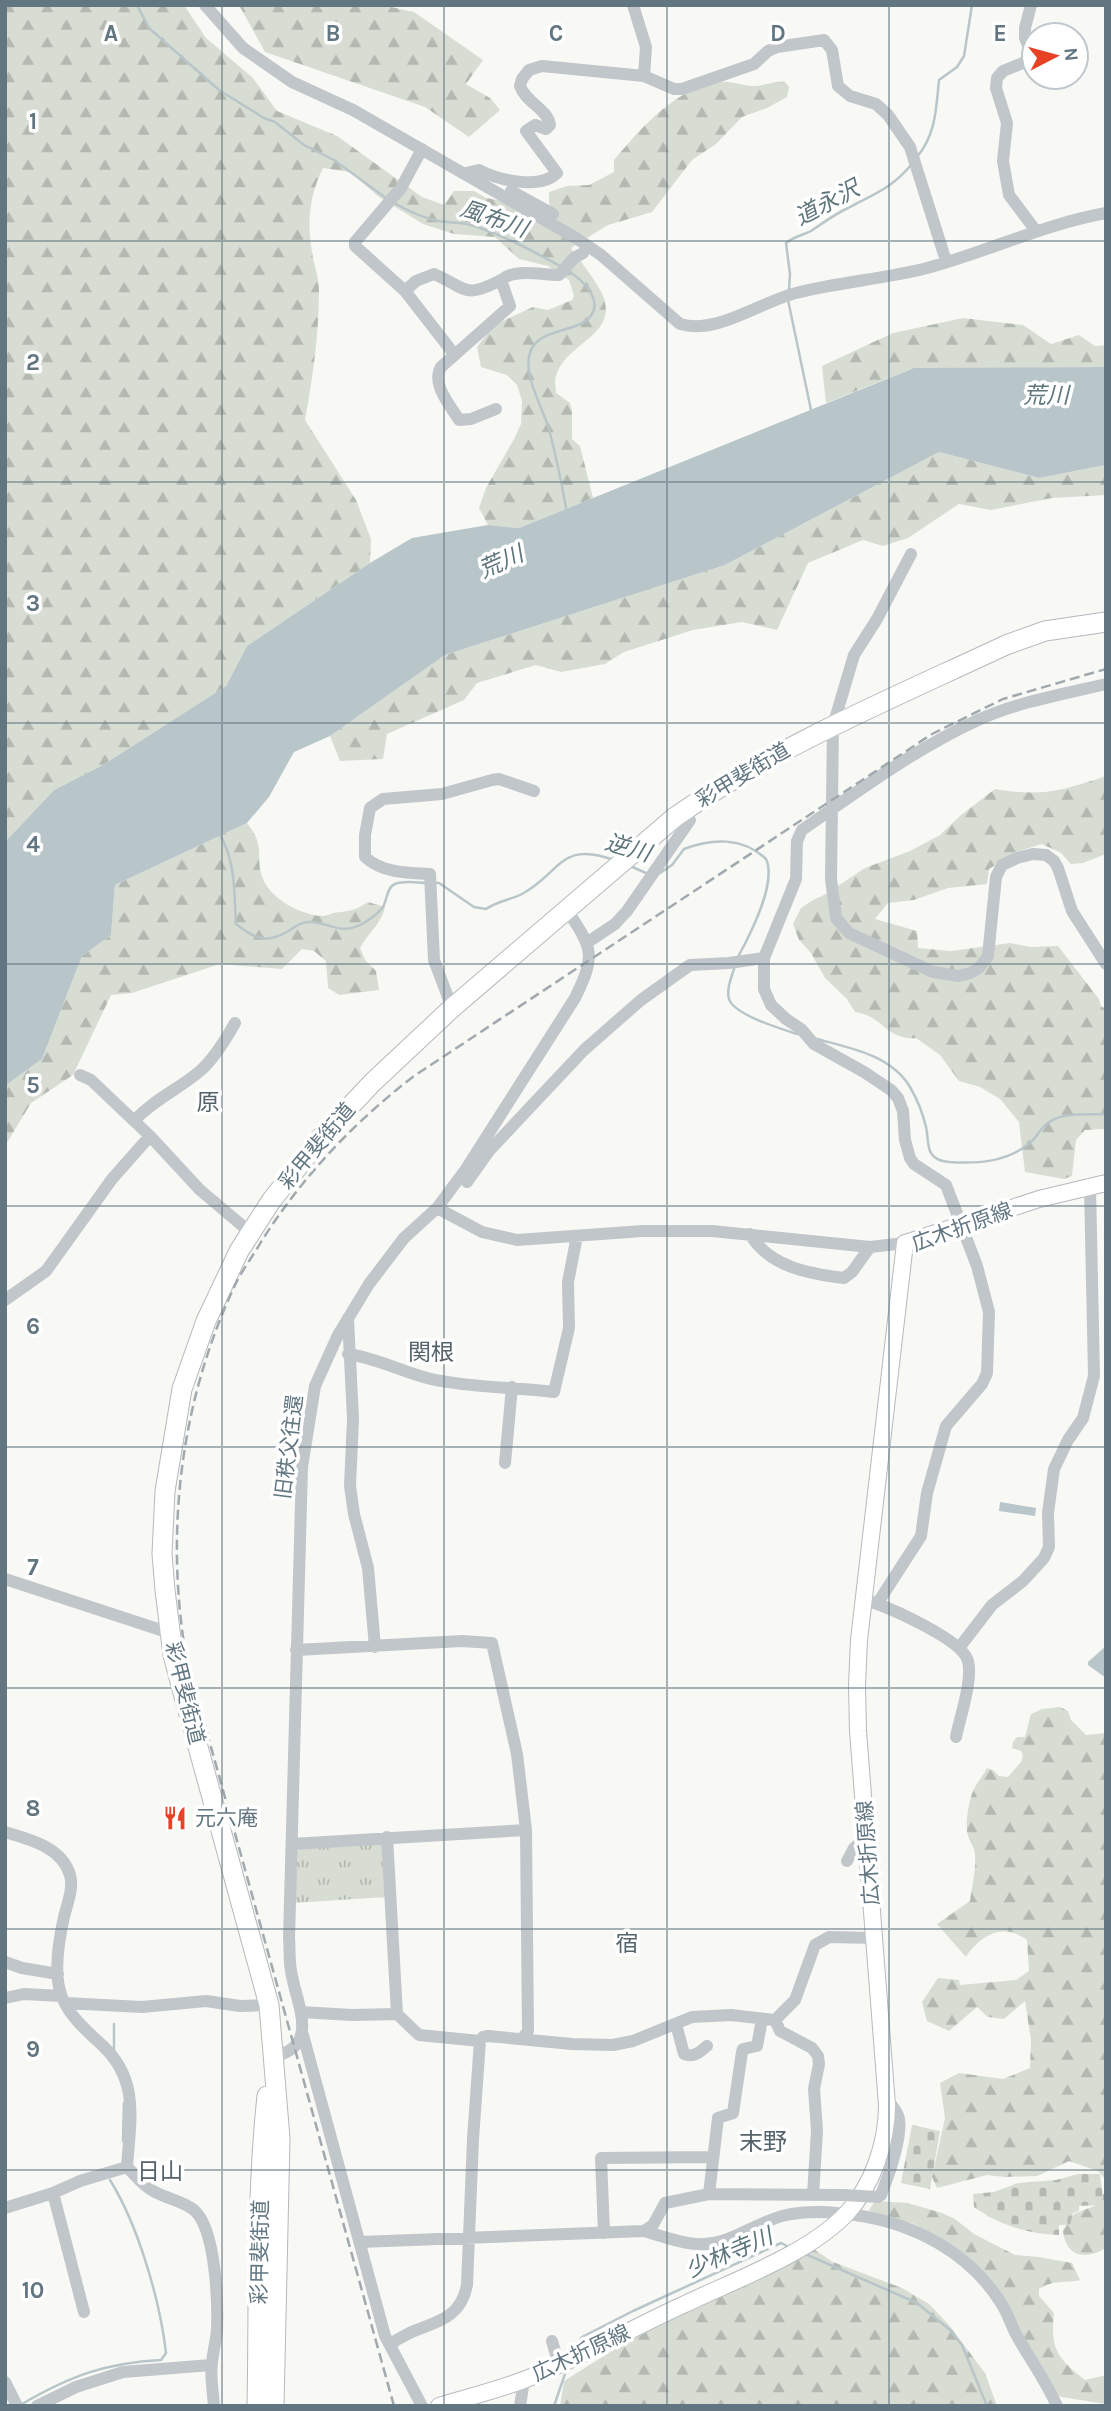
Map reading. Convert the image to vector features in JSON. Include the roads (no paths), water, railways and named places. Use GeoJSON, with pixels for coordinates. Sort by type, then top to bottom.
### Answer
{"type":"FeatureCollection","features":[{"type":"Feature","properties":{"kind":"highway","name":"彩甲斐街道"},"geometry":{"type":"LineString","coordinates":[[274,2406],[279,2138],[269,2005],[184,1698],[170,1633],[162,1554],[167,1466],[182,1389],[206,1321],[227,1273],[319,1131],[452,1008],[661,828],[707,794],[770,757],[1017,640],[1065,626],[1106,622]]}},
{"type":"Feature","properties":{"kind":"highway","name":"彩甲斐街道"},"geometry":{"type":"LineString","coordinates":[[257,2406],[264,2129],[272,2057]]}},
{"type":"Feature","properties":{"kind":"main road","name":"広木折原線"},"geometry":{"type":"LineString","coordinates":[[439,2406],[524,2380],[559,2365],[793,2252],[821,2236],[846,2214],[864,2190],[876,2165],[885,2133],[887,2105],[857,1686],[870,1602],[905,1242],[1039,1199],[1098,1184]]}},
{"type":"Feature","properties":{"kind":"street"},"geometry":{"type":"LineString","coordinates":[[205,5],[243,48],[292,82],[353,110],[573,236],[601,255],[680,324],[699,327],[718,323],[794,294],[927,268],[1035,231],[1106,213]]}},
{"type":"Feature","properties":{"kind":"street"},"geometry":{"type":"LineString","coordinates":[[633,5],[646,47],[644,76]]}},
{"type":"Feature","properties":{"kind":"street"},"geometry":{"type":"LineString","coordinates":[[1031,5],[1025,28],[1025,38],[1031,52],[1029,58],[1003,71],[997,78],[996,88],[1007,123],[1003,161],[1009,195],[1035,231]]}},
{"type":"Feature","properties":{"kind":"street"},"geometry":{"type":"LineString","coordinates":[[466,173],[479,170],[502,180],[542,180],[552,178],[557,173],[526,131],[535,125],[546,129],[550,125],[547,116],[529,101],[523,92],[522,79],[529,70],[542,66],[644,76],[674,89],[682,89],[754,64],[768,51],[777,47],[824,40],[832,50],[838,86],[850,96],[876,104],[888,115],[910,147],[946,261]]}},
{"type":"Feature","properties":{"kind":"street"},"geometry":{"type":"LineString","coordinates":[[422,149],[401,188],[355,242],[355,246],[405,291],[454,354]]}},
{"type":"Feature","properties":{"kind":"street"},"geometry":{"type":"LineString","coordinates":[[502,180],[512,192],[555,215],[560,221],[561,229]]}},
{"type":"Feature","properties":{"kind":"street"},"geometry":{"type":"LineString","coordinates":[[573,236],[583,253],[606,266],[621,279],[628,278]]}},
{"type":"Feature","properties":{"kind":"street"},"geometry":{"type":"LineString","coordinates":[[405,291],[416,281],[434,274],[471,292],[480,291],[506,276],[558,275],[574,258],[583,253]]}},
{"type":"Feature","properties":{"kind":"street"},"geometry":{"type":"LineString","coordinates":[[496,409],[471,419],[459,420],[437,379],[441,367],[454,354],[510,306],[501,280]]}},
{"type":"Feature","properties":{"kind":"street"},"geometry":{"type":"LineString","coordinates":[[911,554],[877,619],[854,655],[833,726],[831,879],[836,918],[849,933],[933,972],[958,976],[970,973],[979,968],[988,956],[996,877],[1002,865],[1033,854],[1045,855],[1054,860],[1072,911],[1106,964]]}},
{"type":"Feature","properties":{"kind":"street"},"geometry":{"type":"LineString","coordinates":[[956,1737],[968,1676],[968,1658],[959,1648],[931,1630],[870,1602],[921,1536],[927,1493],[946,1426],[982,1384],[987,1373],[989,1312],[978,1266],[946,1185],[914,1164],[910,1158],[898,1098],[873,1078],[814,1044],[801,1029],[771,1005],[764,989],[764,958],[796,879],[799,834],[920,751],[979,719],[1022,704],[1106,684]]}},
{"type":"Feature","properties":{"kind":"street"},"geometry":{"type":"LineString","coordinates":[[452,1008],[434,960],[430,874],[398,872],[365,858],[365,835],[370,808],[383,799],[442,794],[499,779],[534,790]]}},
{"type":"Feature","properties":{"kind":"street"},"geometry":{"type":"LineString","coordinates":[[567,910],[588,942],[615,924],[627,911],[690,820]]}},
{"type":"Feature","properties":{"kind":"street","name":"旧秩父往還"},"geometry":{"type":"LineString","coordinates":[[422,2406],[385,2336],[303,2035],[302,2012],[290,1970],[296,1650],[305,1436],[315,1386],[338,1335],[369,1284],[404,1238],[437,1208],[451,1189],[575,998],[588,972],[588,942]]}},
{"type":"Feature","properties":{"kind":"street"},"geometry":{"type":"LineString","coordinates":[[451,1189],[465,1184],[489,1151],[584,1050],[641,1000],[686,966],[764,958]]}},
{"type":"Feature","properties":{"kind":"street"},"geometry":{"type":"LineString","coordinates":[[135,1120],[148,1107],[208,1064],[235,1023]]}},
{"type":"Feature","properties":{"kind":"street"},"geometry":{"type":"LineString","coordinates":[[80,1075],[90,1080],[135,1120],[200,1190],[251,1233]]}},
{"type":"Feature","properties":{"kind":"street"},"geometry":{"type":"LineString","coordinates":[[5,1300],[46,1271],[111,1178],[150,1136]]}},
{"type":"Feature","properties":{"kind":"street"},"geometry":{"type":"LineString","coordinates":[[959,1648],[992,1605],[1023,1581],[1044,1558],[1049,1547],[1048,1513],[1054,1469],[1068,1440],[1083,1418],[1094,1376],[1098,1184]]}},
{"type":"Feature","properties":{"kind":"street"},"geometry":{"type":"LineString","coordinates":[[437,1208],[482,1233],[502,1238],[533,1240],[643,1231],[712,1231],[870,1247],[905,1242]]}},
{"type":"Feature","properties":{"kind":"street"},"geometry":{"type":"LineString","coordinates":[[750,1234],[755,1242],[787,1265],[812,1274],[834,1277],[844,1278],[852,1272],[870,1247]]}},
{"type":"Feature","properties":{"kind":"street"},"geometry":{"type":"LineString","coordinates":[[348,1354],[367,1357],[436,1380],[554,1392],[569,1328],[568,1282],[577,1236]]}},
{"type":"Feature","properties":{"kind":"street"},"geometry":{"type":"LineString","coordinates":[[348,1318],[353,1419],[350,1486],[368,1568],[375,1647]]}},
{"type":"Feature","properties":{"kind":"street"},"geometry":{"type":"LineString","coordinates":[[505,1463],[512,1387]]}},
{"type":"Feature","properties":{"kind":"street"},"geometry":{"type":"LineString","coordinates":[[5,1579],[170,1633]]}},
{"type":"Feature","properties":{"kind":"street"},"geometry":{"type":"LineString","coordinates":[[296,1650],[462,1641],[492,1643],[517,1754],[526,1830],[528,2020],[527,2031],[522,2039]]}},
{"type":"Feature","properties":{"kind":"street"},"geometry":{"type":"LineString","coordinates":[[292,1844],[526,1830]]}},
{"type":"Feature","properties":{"kind":"street"},"geometry":{"type":"LineString","coordinates":[[5,1832],[37,1842],[64,1863],[70,1874],[71,1889],[61,1932],[58,1974],[63,1999],[83,2027],[118,2063],[126,2080],[131,2102],[127,2167],[142,2184],[154,2192],[185,2204],[203,2221],[209,2239],[216,2293],[217,2331],[211,2365],[214,2406]]}},
{"type":"Feature","properties":{"kind":"street"},"geometry":{"type":"LineString","coordinates":[[387,1837],[397,2014],[419,2035],[480,2041]]}},
{"type":"Feature","properties":{"kind":"street"},"geometry":{"type":"LineString","coordinates":[[847,1861],[853,1848],[866,1838]]}},
{"type":"Feature","properties":{"kind":"street"},"geometry":{"type":"LineString","coordinates":[[709,2194],[718,2118],[733,2113],[743,2049],[757,2046],[768,2019],[795,2000],[815,1945],[829,1937],[874,1938]]}},
{"type":"Feature","properties":{"kind":"street"},"geometry":{"type":"LineString","coordinates":[[5,1962],[58,1974]]}},
{"type":"Feature","properties":{"kind":"street"},"geometry":{"type":"LineString","coordinates":[[5,1998],[24,1994],[142,2007],[206,2001],[240,2006],[269,2005]]}},
{"type":"Feature","properties":{"kind":"street"},"geometry":{"type":"LineString","coordinates":[[302,2012],[397,2014]]}},
{"type":"Feature","properties":{"kind":"street"},"geometry":{"type":"LineString","coordinates":[[390,2345],[404,2335],[449,2315],[464,2300],[473,2128],[480,2041],[483,2037],[572,2044],[623,2044],[692,2017],[731,2015],[768,2019],[780,2031],[812,2048],[818,2056],[814,2090],[817,2131],[813,2195]]}},
{"type":"Feature","properties":{"kind":"street"},"geometry":{"type":"LineString","coordinates":[[676,2024],[684,2054],[697,2054],[707,2046]]}},
{"type":"Feature","properties":{"kind":"street"},"geometry":{"type":"LineString","coordinates":[[272,2057],[288,2052],[303,2035]]}},
{"type":"Feature","properties":{"kind":"street"},"geometry":{"type":"LineString","coordinates":[[644,2231],[653,2225],[665,2203],[709,2194],[878,2197],[892,2161],[899,2118],[891,2104],[887,2105]]}},
{"type":"Feature","properties":{"kind":"street"},"geometry":{"type":"LineString","coordinates":[[604,2232],[601,2158],[713,2157]]}},
{"type":"Feature","properties":{"kind":"street"},"geometry":{"type":"LineString","coordinates":[[5,2208],[127,2167]]}},
{"type":"Feature","properties":{"kind":"street"},"geometry":{"type":"LineString","coordinates":[[53,2193],[84,2312]]}},
{"type":"Feature","properties":{"kind":"street"},"geometry":{"type":"LineString","coordinates":[[360,2242],[644,2231],[680,2242],[705,2244],[722,2241],[786,2215],[828,2211],[874,2218],[912,2228],[960,2257],[1003,2305],[1016,2334],[1045,2379],[1057,2406]]}},
{"type":"Feature","properties":{"kind":"street"},"geometry":{"type":"LineString","coordinates":[[552,2341],[559,2365]]}},
{"type":"Feature","properties":{"kind":"street"},"geometry":{"type":"LineString","coordinates":[[37,2406],[76,2387],[123,2372],[211,2365]]}},
{"type":"Feature","properties":{"kind":"street"},"geometry":{"type":"LineString","coordinates":[[520,2406],[524,2380]]}},
{"type":"Feature","properties":{"kind":"street"},"geometry":{"type":"LineString","coordinates":[[5,2382],[17,2406]]}},
{"type":"Feature","properties":{"kind":"water","name":"荒川"},"geometry":{"type":"Polygon","coordinates":[[[1106,367],[1106,465],[1039,478],[939,452],[725,565],[445,655],[330,736],[294,752],[269,797],[247,823],[115,885],[111,935],[82,956],[42,1059],[5,1086],[5,842],[54,790],[103,765],[226,686],[247,646],[370,563],[412,538],[488,525],[519,528],[914,368],[1106,367]]]}},
{"type":"Feature","properties":{"kind":"water"},"geometry":{"type":"Polygon","coordinates":[[[1000,1502],[1036,1508],[1035,1516],[999,1511],[1000,1502]]]}},
{"type":"Feature","properties":{"kind":"water"},"geometry":{"type":"Polygon","coordinates":[[[1106,1646],[1106,1678],[1088,1665],[1088,1662],[1106,1646]]]}},
{"type":"Feature","properties":{"kind":"waterway","name":"風布川"},"geometry":{"type":"LineString","coordinates":[[137,5],[149,28],[219,90],[275,122],[304,145],[334,160],[386,198]]}},
{"type":"Feature","properties":{"kind":"waterway","name":"道永沢"},"geometry":{"type":"LineString","coordinates":[[917,157],[932,130],[939,80],[957,67],[964,56],[972,5]]}},
{"type":"Feature","properties":{"kind":"waterway","name":"道永沢"},"geometry":{"type":"LineString","coordinates":[[789,290],[786,243],[882,190],[911,165]]}},
{"type":"Feature","properties":{"kind":"waterway","name":"風布川"},"geometry":{"type":"LineString","coordinates":[[394,203],[427,218],[483,229],[517,243],[560,266]]}},
{"type":"Feature","properties":{"kind":"waterway","name":"風布川"},"geometry":{"type":"LineString","coordinates":[[567,513],[549,429],[532,384],[528,365],[532,348],[538,341],[582,323],[593,311],[590,291],[568,271]]}},
{"type":"Feature","properties":{"kind":"waterway","name":"道永沢"},"geometry":{"type":"LineString","coordinates":[[788,300],[811,410]]}},
{"type":"Feature","properties":{"kind":"waterway","name":"逆川"},"geometry":{"type":"LineString","coordinates":[[220,835],[232,867],[236,924],[256,937],[275,937],[307,922],[341,929],[354,927],[368,921],[381,910],[395,884],[427,883]]}},
{"type":"Feature","properties":{"kind":"waterway","name":"逆川"},"geometry":{"type":"LineString","coordinates":[[660,873],[672,865],[684,849],[705,843],[737,843],[766,859],[768,881],[765,894],[738,957]]}},
{"type":"Feature","properties":{"kind":"waterway","name":"逆川"},"geometry":{"type":"LineString","coordinates":[[434,883],[439,883],[474,907],[486,909],[535,886],[571,856],[596,855],[614,860]]}},
{"type":"Feature","properties":{"kind":"waterway","name":"逆川"},"geometry":{"type":"LineString","coordinates":[[630,866],[646,873]]}},
{"type":"Feature","properties":{"kind":"waterway","name":"逆川"},"geometry":{"type":"LineString","coordinates":[[735,966],[728,991],[733,1005],[759,1021],[797,1034]]}},
{"type":"Feature","properties":{"kind":"waterway","name":"逆川"},"geometry":{"type":"LineString","coordinates":[[817,1039],[869,1054],[902,1076],[913,1092],[921,1112],[930,1150],[941,1161],[971,1163],[1002,1158],[1030,1143],[1043,1127],[1054,1119],[1069,1115],[1106,1114]]}},
{"type":"Feature","properties":{"kind":"waterway"},"geometry":{"type":"LineString","coordinates":[[114,2024],[114,2052]]}},
{"type":"Feature","properties":{"kind":"waterway"},"geometry":{"type":"LineString","coordinates":[[123,2141],[124,2103]]}},
{"type":"Feature","properties":{"kind":"waterway"},"geometry":{"type":"LineString","coordinates":[[22,2404],[88,2373],[122,2364],[161,2360],[166,2353],[159,2310],[146,2264],[130,2219],[110,2180]]}},
{"type":"Feature","properties":{"kind":"waterway","name":"少林寺川"},"geometry":{"type":"LineString","coordinates":[[573,2352],[582,2337],[633,2311],[781,2243],[791,2248]]}},
{"type":"Feature","properties":{"kind":"waterway","name":"少林寺川"},"geometry":{"type":"LineString","coordinates":[[803,2253],[917,2303],[950,2330],[962,2345],[987,2406]]}},
{"type":"Feature","properties":{"kind":"waterway","name":"少林寺川"},"geometry":{"type":"LineString","coordinates":[[554,2406],[567,2368]]}},
{"type":"Feature","properties":{"kind":"railway"},"geometry":{"type":"LineString","coordinates":[[394,2406],[183,1639],[178,1585],[179,1496],[193,1408],[218,1324],[242,1273],[277,1218],[311,1173],[370,1113],[414,1076],[932,734],[1003,699],[1106,669]]}},
{"type":"Feature","properties":{"kind":"place","name":"元六庵"},"geometry":{"type":"Point","coordinates":[175,1818]}},
{"type":"Feature","properties":{"kind":"district","name":"原"},"geometry":{"type":"Point","coordinates":[208,1102]}},
{"type":"Feature","properties":{"kind":"district","name":"関根"},"geometry":{"type":"Point","coordinates":[431,1352]}},
{"type":"Feature","properties":{"kind":"district","name":"宿"},"geometry":{"type":"Point","coordinates":[627,1943]}},
{"type":"Feature","properties":{"kind":"district","name":"末野"},"geometry":{"type":"Point","coordinates":[763,2142]}},
{"type":"Feature","properties":{"kind":"district","name":"日山"},"geometry":{"type":"Point","coordinates":[160,2171]}}]}
